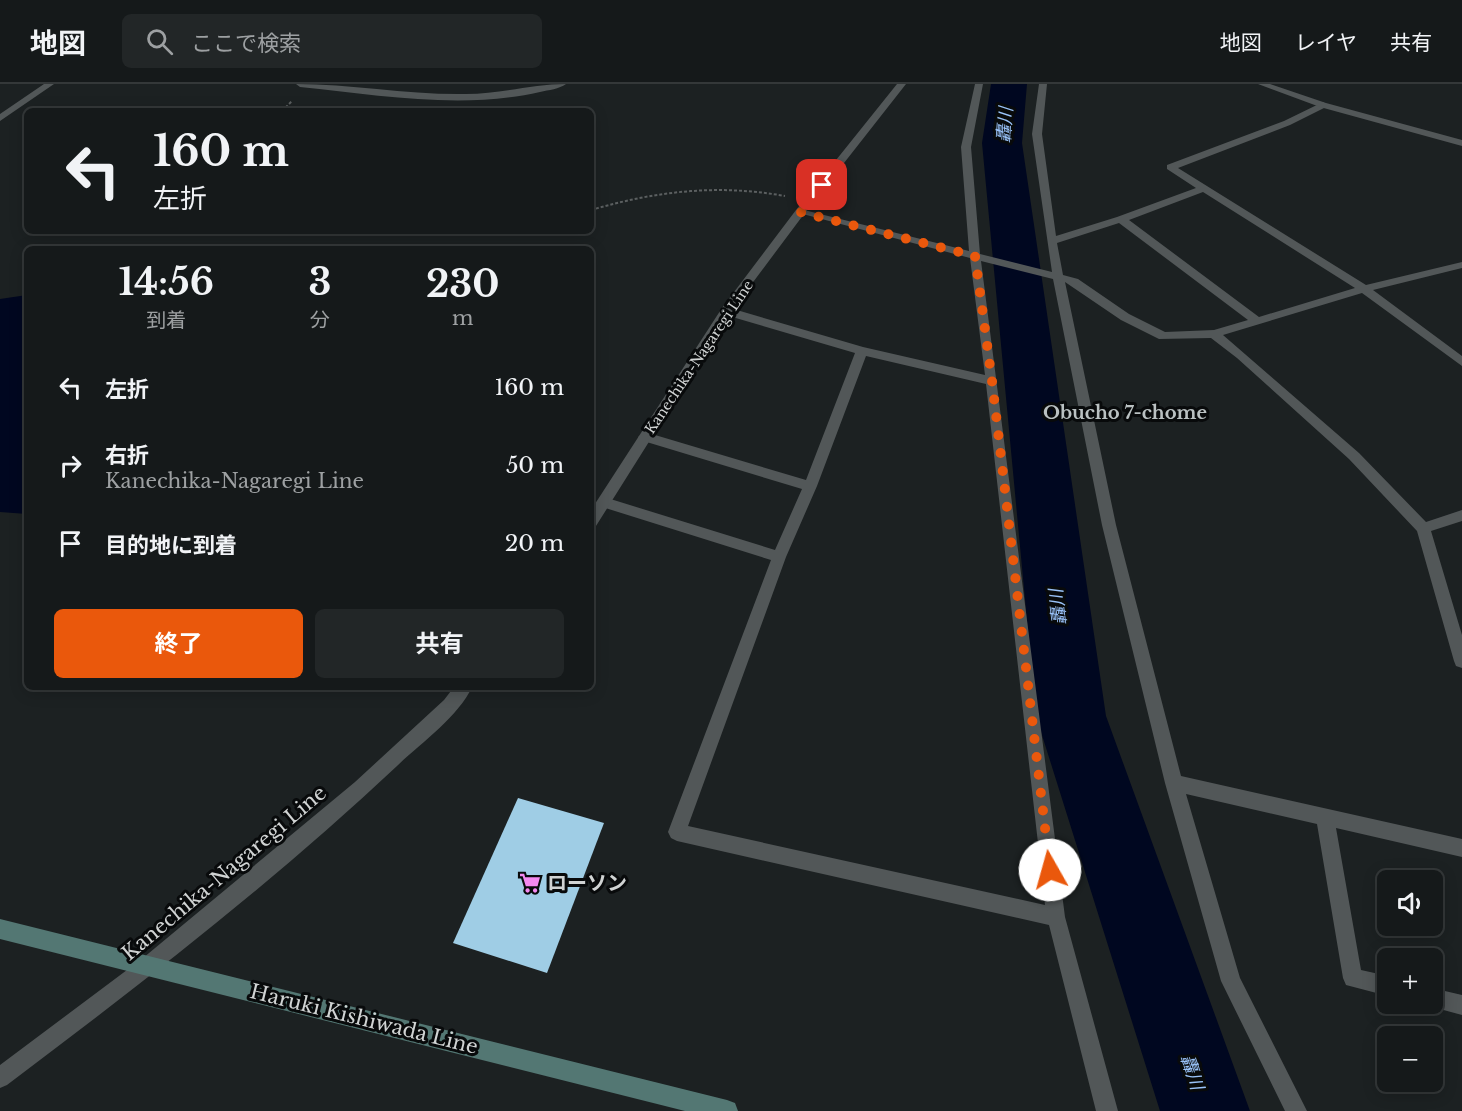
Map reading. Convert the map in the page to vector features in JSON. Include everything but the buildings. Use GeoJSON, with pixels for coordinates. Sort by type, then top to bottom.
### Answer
{"type":"FeatureCollection","features":[{"type":"Feature","properties":{"kind":"main road","name":"Haruki Kishiwada Line"},"geometry":{"type":"LineString","coordinates":[[0,929],[727,1111]]}},
{"type":"Feature","properties":{"kind":"street"},"geometry":{"type":"LineString","coordinates":[[0,118],[50,84]]}},
{"type":"Feature","properties":{"kind":"street"},"geometry":{"type":"LineString","coordinates":[[300,84],[374,92],[463,96],[507,94],[562,84]]}},
{"type":"Feature","properties":{"kind":"street","name":"Kanechika-Nagaregi Line"},"geometry":{"type":"LineString","coordinates":[[594,517],[726,311],[800,212],[902,84]]}},
{"type":"Feature","properties":{"kind":"street"},"geometry":{"type":"LineString","coordinates":[[980,84],[966,147],[975,256],[1056,917],[1107,1111]]}},
{"type":"Feature","properties":{"kind":"street"},"geometry":{"type":"LineString","coordinates":[[1043,84],[1037,134],[1051,241],[1109,525],[1174,783],[1232,981],[1296,1111]]}},
{"type":"Feature","properties":{"kind":"street"},"geometry":{"type":"LineString","coordinates":[[1262,84],[1323,105],[1462,143]]}},
{"type":"Feature","properties":{"kind":"street"},"geometry":{"type":"LineString","coordinates":[[1323,105],[1287,123],[1170,167],[1364,289],[1462,362]]}},
{"type":"Feature","properties":{"kind":"street"},"geometry":{"type":"LineString","coordinates":[[1051,241],[1121,219],[1203,188]]}},
{"type":"Feature","properties":{"kind":"street"},"geometry":{"type":"LineString","coordinates":[[800,212],[1074,281],[1125,317],[1164,336],[1214,334],[1364,289],[1462,265]]}},
{"type":"Feature","properties":{"kind":"street"},"geometry":{"type":"LineString","coordinates":[[1121,219],[1257,321]]}},
{"type":"Feature","properties":{"kind":"street"},"geometry":{"type":"LineString","coordinates":[[726,311],[862,351],[992,381]]}},
{"type":"Feature","properties":{"kind":"street"},"geometry":{"type":"LineString","coordinates":[[1214,334],[1241,355],[1354,456],[1423,528],[1462,661]]}},
{"type":"Feature","properties":{"kind":"street"},"geometry":{"type":"LineString","coordinates":[[862,351],[810,486],[779,557],[677,832],[1056,917]]}},
{"type":"Feature","properties":{"kind":"street"},"geometry":{"type":"LineString","coordinates":[[645,437],[810,486]]}},
{"type":"Feature","properties":{"kind":"street"},"geometry":{"type":"LineString","coordinates":[[604,502],[779,557]]}},
{"type":"Feature","properties":{"kind":"street"},"geometry":{"type":"LineString","coordinates":[[1423,528],[1462,515]]}},
{"type":"Feature","properties":{"kind":"street"},"geometry":{"type":"LineString","coordinates":[[1446,610],[1462,613]]}},
{"type":"Feature","properties":{"kind":"street","name":"Kanechika-Nagaregi Line"},"geometry":{"type":"LineString","coordinates":[[0,1078],[150,965],[361,788],[450,705],[462,690]]}},
{"type":"Feature","properties":{"kind":"street"},"geometry":{"type":"LineString","coordinates":[[1174,783],[1462,848]]}},
{"type":"Feature","properties":{"kind":"street"},"geometry":{"type":"LineString","coordinates":[[1325,817],[1353,978],[1377,983]]}},
{"type":"Feature","properties":{"kind":"street"},"geometry":{"type":"LineString","coordinates":[[1443,1001],[1462,1005]]}},
{"type":"Feature","properties":{"kind":"path"},"geometry":{"type":"LineString","coordinates":[[594,209],[671,191],[719,188],[755,189],[809,202]]}},
{"type":"Feature","properties":{"kind":"water"},"geometry":{"type":"Polygon","coordinates":[[[24,295],[24,514],[0,512],[0,299],[24,295]]]}},
{"type":"Feature","properties":{"kind":"waterway","name":"轟川"},"geometry":{"type":"LineString","coordinates":[[1009,84],[1002,143],[1071,716],[1205,1111]]}},
{"type":"Feature","properties":{"kind":"place","name":"ローソン"},"geometry":{"type":"Point","coordinates":[530,883]}},
{"type":"Feature","properties":{"kind":"district","name":"Obucho 7-chome"},"geometry":{"type":"Point","coordinates":[1125,413]}},
{"type":"Feature","properties":{"kind":"route"},"geometry":{"type":"LineString","coordinates":[[822,185],[800,212],[975,256],[1050,870]]}}]}
